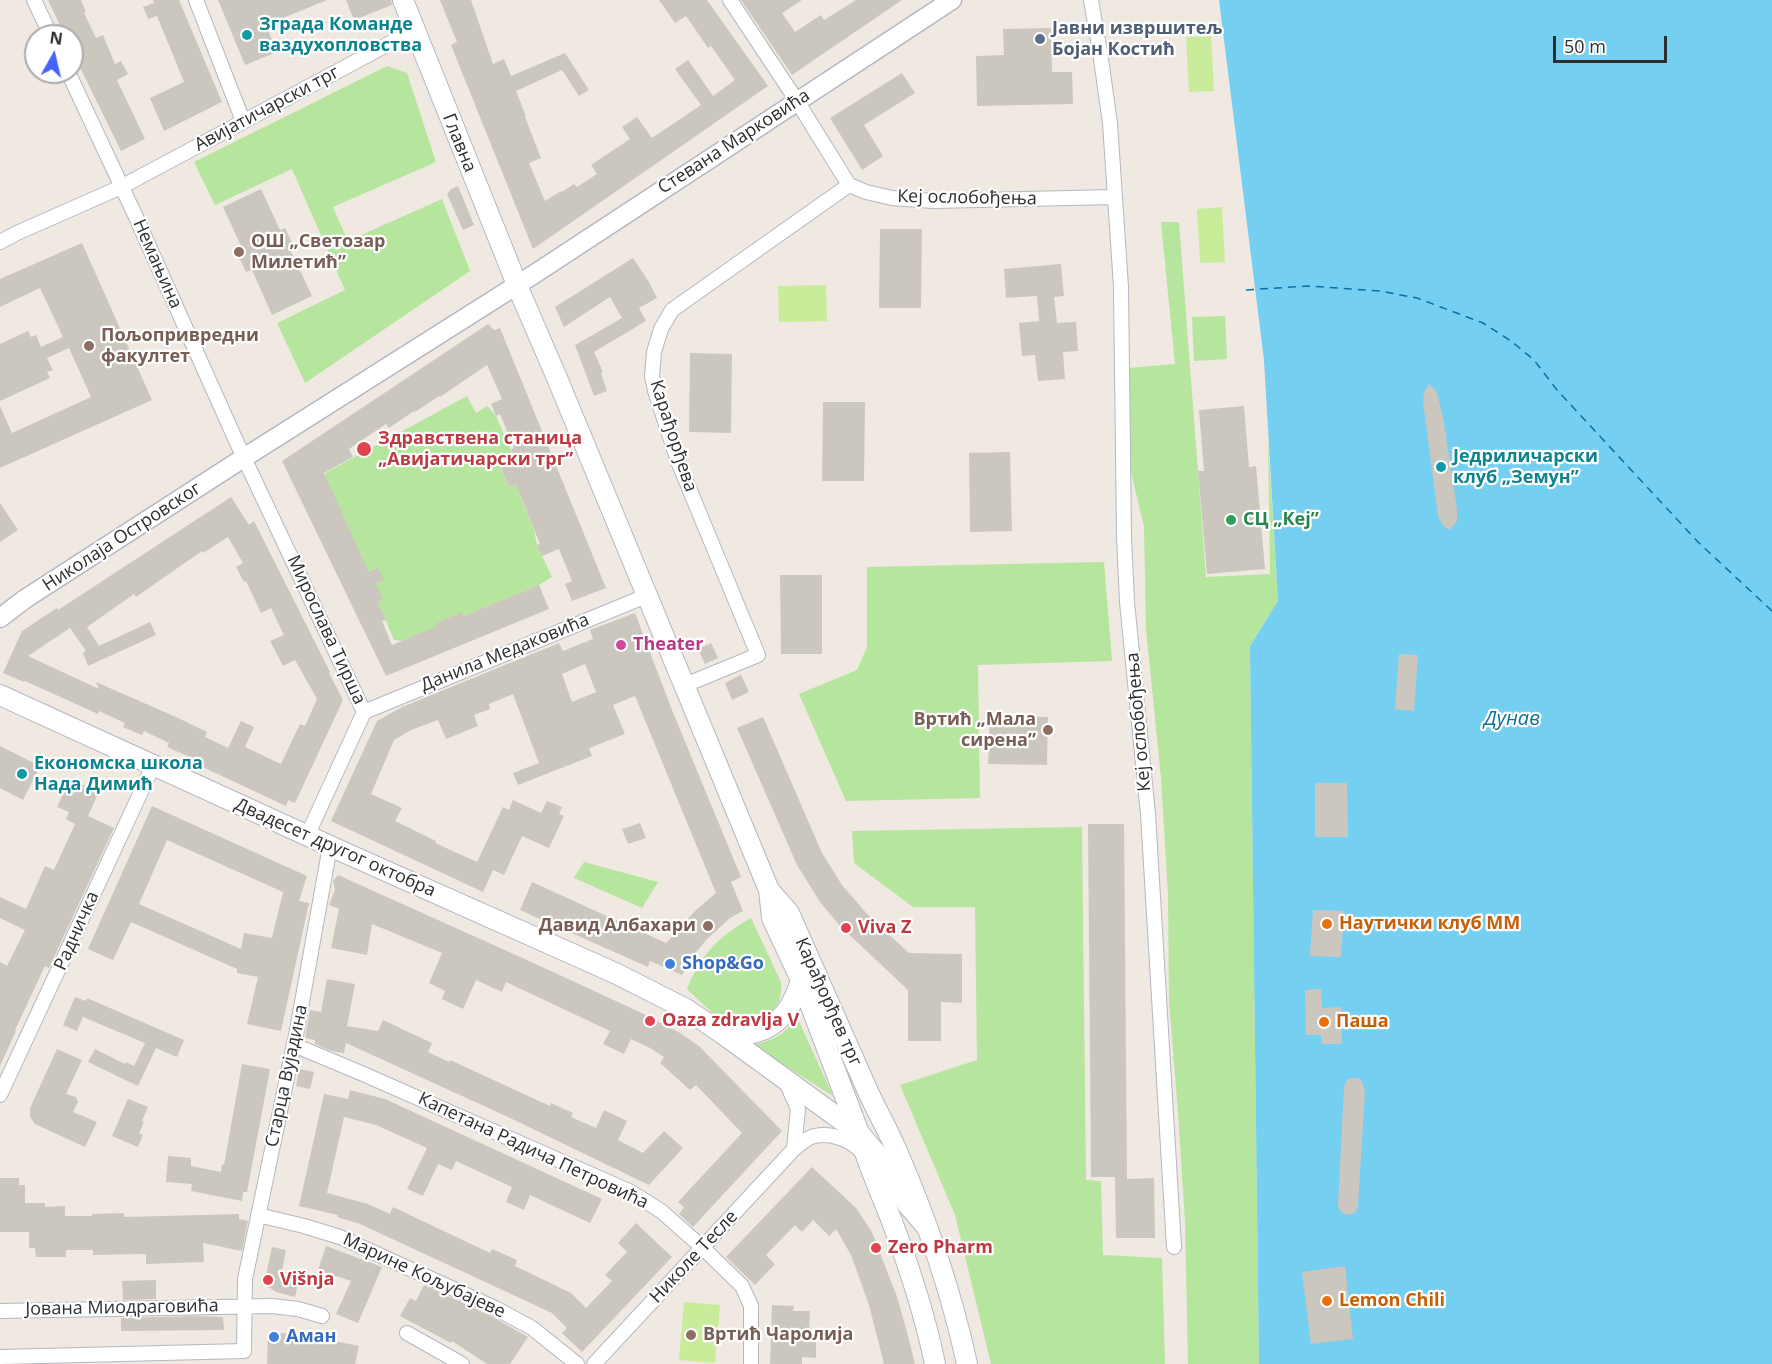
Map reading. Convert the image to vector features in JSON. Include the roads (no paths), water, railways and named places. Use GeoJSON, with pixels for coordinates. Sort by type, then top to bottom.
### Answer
{"type":"FeatureCollection","features":[{"type":"Feature","properties":{"kind":"main road","name":"Главна"},"geometry":{"type":"LineString","coordinates":[[402,0],[518,285]]}},
{"type":"Feature","properties":{"kind":"main road"},"geometry":{"type":"LineString","coordinates":[[518,285],[769,890]]}},
{"type":"Feature","properties":{"kind":"main road","name":"Двадесет другог октобра"},"geometry":{"type":"LineString","coordinates":[[0,695],[307,836],[597,964],[670,1000],[723,1034]]}},
{"type":"Feature","properties":{"kind":"main road","name":"Карађорђев трг"},"geometry":{"type":"LineString","coordinates":[[769,890],[772,918],[801,980],[859,1133],[865,1156],[901,1246],[935,1364]]}},
{"type":"Feature","properties":{"kind":"main road","name":"Карађорђев трг"},"geometry":{"type":"LineString","coordinates":[[769,890],[789,913],[915,1193],[944,1279],[967,1364]]}},
{"type":"Feature","properties":{"kind":"main road"},"geometry":{"type":"LineString","coordinates":[[723,1034],[749,1035],[771,1027],[788,1010],[801,980]]}},
{"type":"Feature","properties":{"kind":"main road"},"geometry":{"type":"LineString","coordinates":[[723,1034],[859,1133],[876,1152],[907,1204],[926,1226]]}},
{"type":"Feature","properties":{"kind":"street"},"geometry":{"type":"LineString","coordinates":[[34,0],[45,24]]}},
{"type":"Feature","properties":{"kind":"street"},"geometry":{"type":"LineString","coordinates":[[196,0],[243,121]]}},
{"type":"Feature","properties":{"kind":"street"},"geometry":{"type":"LineString","coordinates":[[730,0],[849,185]]}},
{"type":"Feature","properties":{"kind":"street","name":"Стевана Марковића"},"geometry":{"type":"LineString","coordinates":[[518,285],[952,0]]}},
{"type":"Feature","properties":{"kind":"street","name":"Кеј ослобођења"},"geometry":{"type":"LineString","coordinates":[[1090,0],[1110,123],[1115,197],[1121,287],[1127,602],[1149,830],[1174,1247]]}},
{"type":"Feature","properties":{"kind":"street","name":"Авијатичарски трг"},"geometry":{"type":"LineString","coordinates":[[0,242],[121,187],[394,41],[415,32]]}},
{"type":"Feature","properties":{"kind":"street","name":"Немањина"},"geometry":{"type":"LineString","coordinates":[[74,84],[244,458]]}},
{"type":"Feature","properties":{"kind":"street","name":"Кеј ослобођења"},"geometry":{"type":"LineString","coordinates":[[849,185],[885,197],[933,201],[1115,197]]}},
{"type":"Feature","properties":{"kind":"street","name":"Карађорђева"},"geometry":{"type":"LineString","coordinates":[[684,686],[758,655],[667,432],[653,383],[653,360],[656,345],[663,324],[672,310],[849,185]]}},
{"type":"Feature","properties":{"kind":"street"},"geometry":{"type":"LineString","coordinates":[[244,458],[518,285]]}},
{"type":"Feature","properties":{"kind":"street","name":"Николаја Островског"},"geometry":{"type":"LineString","coordinates":[[0,618],[25,599],[244,458]]}},
{"type":"Feature","properties":{"kind":"street","name":"Мирослава Тирша"},"geometry":{"type":"LineString","coordinates":[[244,458],[364,711],[307,836]]}},
{"type":"Feature","properties":{"kind":"street","name":"Данила Медаковића"},"geometry":{"type":"LineString","coordinates":[[364,711],[646,596]]}},
{"type":"Feature","properties":{"kind":"street","name":"Радничка"},"geometry":{"type":"LineString","coordinates":[[0,1095],[153,766]]}},
{"type":"Feature","properties":{"kind":"street","name":"Старца Вујадина"},"geometry":{"type":"LineString","coordinates":[[0,1357],[244,1351],[245,1279],[294,1045],[330,846]]}},
{"type":"Feature","properties":{"kind":"street","name":"Капетана Радича Петровића"},"geometry":{"type":"LineString","coordinates":[[294,1045],[631,1192],[661,1211],[742,1286],[751,1306],[752,1364]]}},
{"type":"Feature","properties":{"kind":"street"},"geometry":{"type":"LineString","coordinates":[[784,1078],[798,1109],[794,1149]]}},
{"type":"Feature","properties":{"kind":"street","name":"Николе Тесле"},"geometry":{"type":"LineString","coordinates":[[594,1364],[794,1149],[806,1139],[826,1135],[840,1138],[860,1149],[865,1156]]}},
{"type":"Feature","properties":{"kind":"street","name":"Марине Кољубајеве"},"geometry":{"type":"LineString","coordinates":[[258,1215],[340,1237],[484,1303],[532,1328],[577,1364]]}},
{"type":"Feature","properties":{"kind":"street","name":"Јована Миодраговића"},"geometry":{"type":"LineString","coordinates":[[0,1311],[244,1306],[298,1309],[322,1316]]}},
{"type":"Feature","properties":{"kind":"street"},"geometry":{"type":"LineString","coordinates":[[406,1333],[462,1364]]}},
{"type":"Feature","properties":{"kind":"water","name":"Дунав"},"geometry":{"type":"Polygon","coordinates":[[[1219,0],[1772,0],[1772,1364],[1259,1364],[1250,646],[1278,601],[1264,360],[1219,0]]]}},
{"type":"Feature","properties":{"kind":"place","name":"Зграда Команде ваздухопловства"},"geometry":{"type":"Point","coordinates":[247,35]}},
{"type":"Feature","properties":{"kind":"place","name":"Јавни извршитељ Бојан Костић"},"geometry":{"type":"Point","coordinates":[1040,39]}},
{"type":"Feature","properties":{"kind":"place","name":"ОШ „Светозар Милетић”"},"geometry":{"type":"Point","coordinates":[239,252]}},
{"type":"Feature","properties":{"kind":"place","name":"Пољопривредни факултет"},"geometry":{"type":"Point","coordinates":[89,346]}},
{"type":"Feature","properties":{"kind":"place","name":"Здравствена станица „Авијатичарски трг”"},"geometry":{"type":"Point","coordinates":[364,449]}},
{"type":"Feature","properties":{"kind":"place","name":"Једриличарски клуб „Земун”"},"geometry":{"type":"Point","coordinates":[1441,467]}},
{"type":"Feature","properties":{"kind":"place","name":"СЦ „Кеј”"},"geometry":{"type":"Point","coordinates":[1231,520]}},
{"type":"Feature","properties":{"kind":"place","name":"Theater"},"geometry":{"type":"Point","coordinates":[621,645]}},
{"type":"Feature","properties":{"kind":"place","name":"Вртић „Мала сирена”"},"geometry":{"type":"Point","coordinates":[1048,730]}},
{"type":"Feature","properties":{"kind":"place","name":"Економска школа Нада Димић"},"geometry":{"type":"Point","coordinates":[22,774]}},
{"type":"Feature","properties":{"kind":"place","name":"Наутички клуб ММ"},"geometry":{"type":"Point","coordinates":[1327,924]}},
{"type":"Feature","properties":{"kind":"place","name":"Давид Албахари"},"geometry":{"type":"Point","coordinates":[708,926]}},
{"type":"Feature","properties":{"kind":"place","name":"Viva Z"},"geometry":{"type":"Point","coordinates":[846,928]}},
{"type":"Feature","properties":{"kind":"place","name":"Shop&Go"},"geometry":{"type":"Point","coordinates":[670,964]}},
{"type":"Feature","properties":{"kind":"place","name":"Oaza zdravlja V"},"geometry":{"type":"Point","coordinates":[650,1021]}},
{"type":"Feature","properties":{"kind":"place","name":"Паша"},"geometry":{"type":"Point","coordinates":[1324,1022]}},
{"type":"Feature","properties":{"kind":"place","name":"Zero Pharm"},"geometry":{"type":"Point","coordinates":[876,1248]}},
{"type":"Feature","properties":{"kind":"place","name":"Višnja"},"geometry":{"type":"Point","coordinates":[268,1280]}},
{"type":"Feature","properties":{"kind":"place","name":"Lemon Chili"},"geometry":{"type":"Point","coordinates":[1327,1301]}},
{"type":"Feature","properties":{"kind":"place","name":"Вртић Чаролија"},"geometry":{"type":"Point","coordinates":[691,1335]}},
{"type":"Feature","properties":{"kind":"place","name":"Аман"},"geometry":{"type":"Point","coordinates":[274,1337]}}]}
